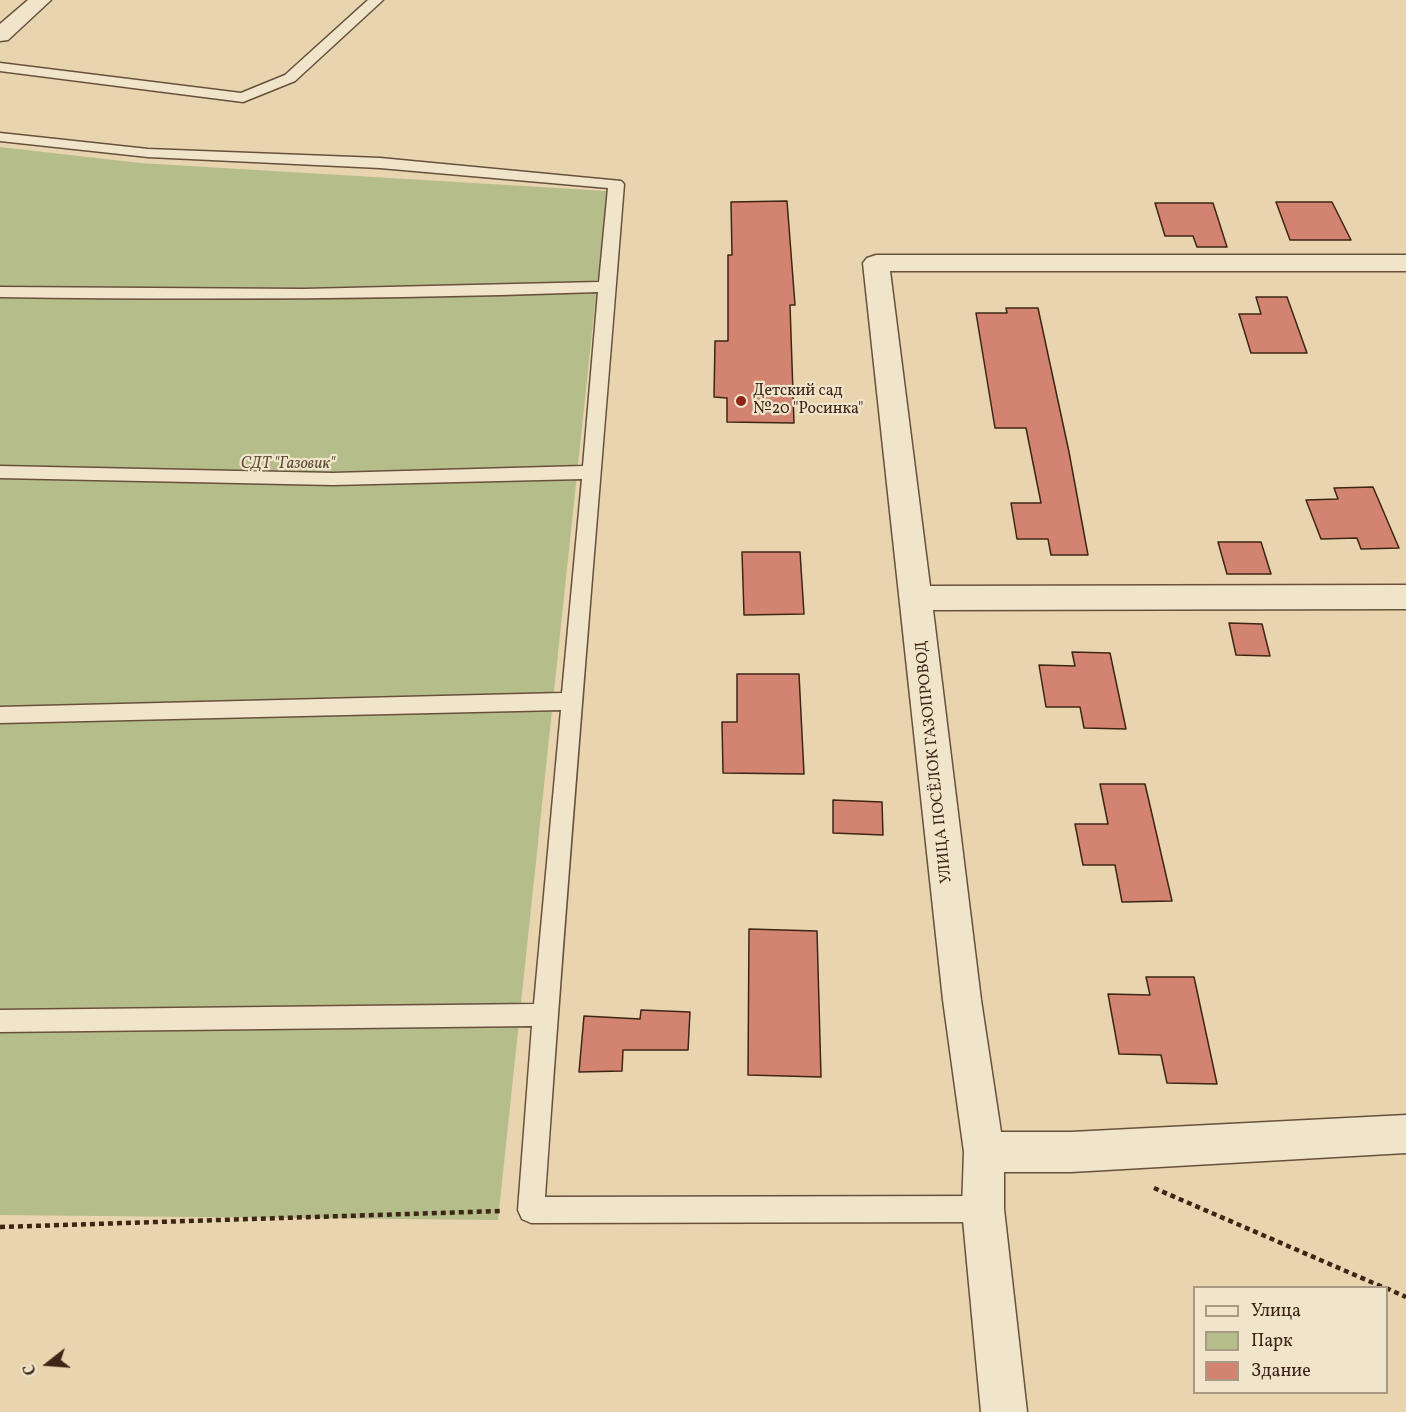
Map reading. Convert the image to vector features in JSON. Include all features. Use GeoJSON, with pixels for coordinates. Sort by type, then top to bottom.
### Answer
{"type":"FeatureCollection","features":[{"type":"Feature","properties":{"kind":"street"},"geometry":{"type":"LineString","coordinates":[[0,36],[41,0]]}},
{"type":"Feature","properties":{"kind":"street","name":"УЛИЦА ПОСЁЛОК ГАЗОПРОВОД"},"geometry":{"type":"LineString","coordinates":[[1004,1412],[982,1209],[984,1152],[962,1000],[876,263],[1406,263]]}},
{"type":"Feature","properties":{"kind":"street"},"geometry":{"type":"LineString","coordinates":[[916,598],[1406,597]]}},
{"type":"Feature","properties":{"kind":"street"},"geometry":{"type":"LineString","coordinates":[[984,1152],[1071,1152],[1406,1134]]}},
{"type":"Feature","properties":{"kind":"lane"},"geometry":{"type":"LineString","coordinates":[[0,67],[72,74],[174,91],[243,98],[290,78],[376,0]]}},
{"type":"Feature","properties":{"kind":"lane"},"geometry":{"type":"LineString","coordinates":[[0,137],[148,153],[380,163],[616,184],[545,1015],[531,1210],[982,1209]]}},
{"type":"Feature","properties":{"kind":"lane"},"geometry":{"type":"LineString","coordinates":[[0,292],[190,295],[418,294],[607,287]]}},
{"type":"Feature","properties":{"kind":"lane"},"geometry":{"type":"LineString","coordinates":[[0,472],[333,479],[593,472]]}},
{"type":"Feature","properties":{"kind":"lane"},"geometry":{"type":"LineString","coordinates":[[0,715],[573,701]]}},
{"type":"Feature","properties":{"kind":"lane"},"geometry":{"type":"LineString","coordinates":[[0,1021],[545,1015]]}},
{"type":"Feature","properties":{"kind":"path"},"geometry":{"type":"LineString","coordinates":[[1147,1185],[1381,1286]]}},
{"type":"Feature","properties":{"kind":"path"},"geometry":{"type":"LineString","coordinates":[[0,1227],[531,1210]]}},
{"type":"Feature","properties":{"kind":"path"},"geometry":{"type":"LineString","coordinates":[[1388,1289],[1406,1296]]}},
{"type":"Feature","properties":{"kind":"green space","name":"СДТ \"Газовик\""},"geometry":{"type":"Polygon","coordinates":[[[0,147],[140,163],[607,191],[498,1220],[0,1215],[0,147]]]}},
{"type":"Feature","properties":{"kind":"building"},"geometry":{"type":"Polygon","coordinates":[[[787,201],[795,305],[790,305],[794,423],[727,422],[727,398],[714,397],[715,341],[728,341],[728,255],[732,255],[731,202],[787,201]]]}},
{"type":"Feature","properties":{"kind":"building"},"geometry":{"type":"Polygon","coordinates":[[[1276,202],[1332,202],[1351,240],[1290,240],[1276,202]]]}},
{"type":"Feature","properties":{"kind":"building"},"geometry":{"type":"Polygon","coordinates":[[[1155,203],[1213,203],[1227,247],[1197,247],[1193,236],[1165,236],[1155,203]]]}},
{"type":"Feature","properties":{"kind":"building"},"geometry":{"type":"Polygon","coordinates":[[[1256,297],[1287,297],[1307,353],[1251,353],[1239,314],[1261,314],[1256,297]]]}},
{"type":"Feature","properties":{"kind":"building"},"geometry":{"type":"Polygon","coordinates":[[[1006,308],[1038,308],[1069,452],[1088,555],[1051,555],[1048,539],[1017,539],[1011,503],[1041,503],[1026,428],[995,428],[976,313],[1007,313],[1006,308]]]}},
{"type":"Feature","properties":{"kind":"building"},"geometry":{"type":"Polygon","coordinates":[[[1373,487],[1399,548],[1361,549],[1357,538],[1321,539],[1306,500],[1338,499],[1334,488],[1373,487]]]}},
{"type":"Feature","properties":{"kind":"building"},"geometry":{"type":"Polygon","coordinates":[[[1218,542],[1261,542],[1271,574],[1227,574],[1218,542]]]}},
{"type":"Feature","properties":{"kind":"building"},"geometry":{"type":"Polygon","coordinates":[[[742,552],[800,552],[804,614],[744,615],[742,552]]]}},
{"type":"Feature","properties":{"kind":"building"},"geometry":{"type":"Polygon","coordinates":[[[1229,623],[1262,624],[1270,656],[1236,655],[1229,623]]]}},
{"type":"Feature","properties":{"kind":"building"},"geometry":{"type":"Polygon","coordinates":[[[1072,652],[1110,653],[1126,729],[1084,728],[1080,707],[1046,707],[1039,665],[1075,666],[1072,652]]]}},
{"type":"Feature","properties":{"kind":"building"},"geometry":{"type":"Polygon","coordinates":[[[737,674],[799,674],[804,774],[723,773],[722,722],[737,722],[737,674]]]}},
{"type":"Feature","properties":{"kind":"building"},"geometry":{"type":"Polygon","coordinates":[[[1100,784],[1145,784],[1172,901],[1122,902],[1115,865],[1083,865],[1075,824],[1108,824],[1100,784]]]}},
{"type":"Feature","properties":{"kind":"building"},"geometry":{"type":"Polygon","coordinates":[[[833,800],[882,802],[883,835],[833,833],[833,800]]]}},
{"type":"Feature","properties":{"kind":"building"},"geometry":{"type":"Polygon","coordinates":[[[749,929],[817,931],[821,1077],[748,1075],[749,929]]]}},
{"type":"Feature","properties":{"kind":"building"},"geometry":{"type":"Polygon","coordinates":[[[1146,977],[1194,977],[1217,1084],[1167,1083],[1161,1055],[1119,1054],[1108,994],[1150,995],[1146,977]]]}},
{"type":"Feature","properties":{"kind":"building"},"geometry":{"type":"Polygon","coordinates":[[[641,1010],[690,1012],[688,1050],[623,1050],[622,1071],[579,1072],[584,1016],[640,1019],[641,1010]]]}},
{"type":"Feature","properties":{"kind":"place","name":"Детский сад №20 \"Росинка\""},"geometry":{"type":"Point","coordinates":[741,401]}}]}
